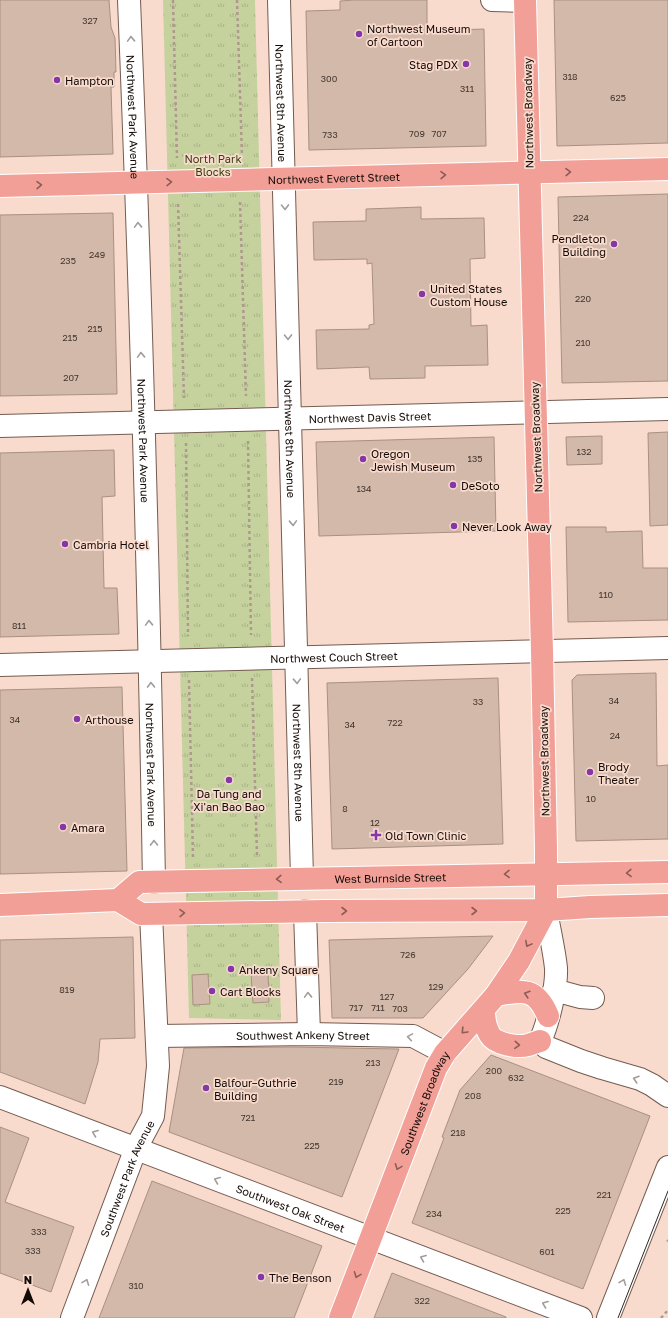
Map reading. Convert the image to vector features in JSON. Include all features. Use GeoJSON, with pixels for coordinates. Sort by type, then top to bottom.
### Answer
{"type":"FeatureCollection","features":[{"type":"Feature","properties":{"kind":"main road","name":"Northwest Broadway"},"geometry":{"type":"LineString","coordinates":[[525,0],[542,651],[546,874]]}},
{"type":"Feature","properties":{"kind":"main road","name":"Northwest Everett Street"},"geometry":{"type":"LineString","coordinates":[[0,186],[668,169]]}},
{"type":"Feature","properties":{"kind":"main road","name":"West Burnside Street"},"geometry":{"type":"LineString","coordinates":[[118,900],[139,882],[668,872]]}},
{"type":"Feature","properties":{"kind":"main road","name":"Southwest Broadway"},"geometry":{"type":"LineString","coordinates":[[340,1318],[436,1068],[445,1053],[490,1002],[518,961],[546,910],[546,874]]}},
{"type":"Feature","properties":{"kind":"main road"},"geometry":{"type":"LineString","coordinates":[[0,905],[118,900],[141,914],[151,914],[546,910],[668,905]]}},
{"type":"Feature","properties":{"kind":"main road"},"geometry":{"type":"LineString","coordinates":[[540,1041],[527,1046],[512,1046],[494,1039],[490,1035],[485,1023],[490,1002],[516,991],[528,992],[543,1003],[548,1016]]}},
{"type":"Feature","properties":{"kind":"street","name":"Northwest Park Avenue"},"geometry":{"type":"LineString","coordinates":[[129,0],[137,183],[151,662],[154,882]]}},
{"type":"Feature","properties":{"kind":"street","name":"Northwest 8th Avenue"},"geometry":{"type":"LineString","coordinates":[[279,0],[302,878]]}},
{"type":"Feature","properties":{"kind":"street"},"geometry":{"type":"LineString","coordinates":[[492,0],[525,0]]}},
{"type":"Feature","properties":{"kind":"street","name":"Northwest Davis Street"},"geometry":{"type":"LineString","coordinates":[[0,426],[668,409]]}},
{"type":"Feature","properties":{"kind":"street","name":"Northwest Couch Street"},"geometry":{"type":"LineString","coordinates":[[0,665],[668,648]]}},
{"type":"Feature","properties":{"kind":"street","name":"Southwest Broadway"},"geometry":{"type":"LineString","coordinates":[[540,1041],[545,1030],[554,990],[556,969],[546,910]]}},
{"type":"Feature","properties":{"kind":"street"},"geometry":{"type":"LineString","coordinates":[[305,912],[309,1034]]}},
{"type":"Feature","properties":{"kind":"street","name":"Southwest Park Avenue"},"geometry":{"type":"LineString","coordinates":[[72,1318],[136,1148],[153,1116],[158,1066],[151,914]]}},
{"type":"Feature","properties":{"kind":"street"},"geometry":{"type":"LineString","coordinates":[[554,990],[580,997],[593,998]]}},
{"type":"Feature","properties":{"kind":"street","name":"Southwest Ankeny Street"},"geometry":{"type":"LineString","coordinates":[[157,1036],[309,1034],[413,1036],[445,1053]]}},
{"type":"Feature","properties":{"kind":"street"},"geometry":{"type":"LineString","coordinates":[[540,1041],[546,1047],[602,1068],[640,1079],[668,1096]]}},
{"type":"Feature","properties":{"kind":"street","name":"Southwest Oak Street"},"geometry":{"type":"LineString","coordinates":[[0,1097],[581,1318]]}},
{"type":"Feature","properties":{"kind":"street"},"geometry":{"type":"LineString","coordinates":[[608,1318],[668,1167]]}},
{"type":"Feature","properties":{"kind":"path"},"geometry":{"type":"LineString","coordinates":[[173,0],[177,158]]}},
{"type":"Feature","properties":{"kind":"path"},"geometry":{"type":"LineString","coordinates":[[237,0],[242,156]]}},
{"type":"Feature","properties":{"kind":"path"},"geometry":{"type":"LineString","coordinates":[[240,202],[246,396]]}},
{"type":"Feature","properties":{"kind":"path"},"geometry":{"type":"LineString","coordinates":[[178,204],[184,398]]}},
{"type":"Feature","properties":{"kind":"path"},"geometry":{"type":"LineString","coordinates":[[248,436],[251,635]]}},
{"type":"Feature","properties":{"kind":"path"},"geometry":{"type":"LineString","coordinates":[[186,438],[188,636]]}},
{"type":"Feature","properties":{"kind":"path"},"geometry":{"type":"LineString","coordinates":[[252,678],[257,856]]}},
{"type":"Feature","properties":{"kind":"path"},"geometry":{"type":"LineString","coordinates":[[189,680],[193,857]]}},
{"type":"Feature","properties":{"kind":"path"},"geometry":{"type":"LineString","coordinates":[[661,1318],[668,1310]]}},
{"type":"Feature","properties":{"kind":"green space","name":"North Park Blocks"},"geometry":{"type":"Polygon","coordinates":[[[163,0],[255,0],[281,1020],[189,1018],[163,0]]]}},
{"type":"Feature","properties":{"kind":"building","name":"Hampton"},"geometry":{"type":"Polygon","coordinates":[[[0,0],[109,0],[111,27],[115,38],[116,72],[114,72],[114,87],[111,87],[113,154],[0,157],[0,0]]]}},
{"type":"Feature","properties":{"kind":"building"},"geometry":{"type":"Polygon","coordinates":[[[427,0],[427,31],[484,29],[486,146],[309,150],[306,11],[340,10],[340,1],[427,0]]]}},
{"type":"Feature","properties":{"kind":"building"},"geometry":{"type":"Polygon","coordinates":[[[554,0],[668,0],[668,143],[557,146],[554,0]]]}},
{"type":"Feature","properties":{"kind":"building","name":"Pendleton Building"},"geometry":{"type":"Polygon","coordinates":[[[668,194],[668,381],[562,383],[558,197],[668,194]]]}},
{"type":"Feature","properties":{"kind":"building","name":"United States Custom House"},"geometry":{"type":"Polygon","coordinates":[[[421,207],[421,219],[484,218],[485,258],[470,259],[471,326],[487,325],[488,365],[425,366],[425,378],[370,379],[369,367],[317,369],[316,330],[369,329],[369,325],[374,324],[372,263],[367,264],[367,259],[314,260],[313,222],[366,221],[366,209],[421,207]]]}},
{"type":"Feature","properties":{"kind":"building"},"geometry":{"type":"Polygon","coordinates":[[[113,213],[117,394],[0,396],[0,215],[113,213]]]}},
{"type":"Feature","properties":{"kind":"building"},"geometry":{"type":"Polygon","coordinates":[[[668,432],[668,525],[650,526],[648,433],[668,432]]]}},
{"type":"Feature","properties":{"kind":"building"},"geometry":{"type":"Polygon","coordinates":[[[602,436],[602,464],[567,465],[566,437],[602,436]]]}},
{"type":"Feature","properties":{"kind":"building"},"geometry":{"type":"Polygon","coordinates":[[[494,437],[496,531],[319,536],[316,442],[494,437]]]}},
{"type":"Feature","properties":{"kind":"building","name":"Cambria Hotel"},"geometry":{"type":"Polygon","coordinates":[[[114,450],[115,496],[102,497],[104,588],[117,588],[119,634],[0,637],[0,453],[114,450]]]}},
{"type":"Feature","properties":{"kind":"building"},"geometry":{"type":"Polygon","coordinates":[[[566,527],[606,527],[606,532],[642,531],[643,568],[668,568],[668,620],[568,622],[566,527]]]}},
{"type":"Feature","properties":{"kind":"building"},"geometry":{"type":"Polygon","coordinates":[[[656,673],[657,766],[668,765],[668,839],[576,841],[572,680],[577,675],[656,673]]]}},
{"type":"Feature","properties":{"kind":"building"},"geometry":{"type":"Polygon","coordinates":[[[498,678],[503,844],[332,849],[327,683],[498,678]]]}},
{"type":"Feature","properties":{"kind":"building"},"geometry":{"type":"Polygon","coordinates":[[[122,687],[127,871],[0,874],[0,690],[122,687]]]}},
{"type":"Feature","properties":{"kind":"building"},"geometry":{"type":"Polygon","coordinates":[[[493,936],[468,969],[423,1018],[332,1018],[329,940],[493,936]]]}},
{"type":"Feature","properties":{"kind":"building"},"geometry":{"type":"Polygon","coordinates":[[[133,937],[135,1038],[100,1039],[98,1062],[85,1104],[0,1072],[0,940],[133,937]]]}},
{"type":"Feature","properties":{"kind":"building"},"geometry":{"type":"Polygon","coordinates":[[[268,972],[269,1002],[253,1003],[251,973],[268,972]]]}},
{"type":"Feature","properties":{"kind":"building"},"geometry":{"type":"Polygon","coordinates":[[[208,974],[210,1004],[193,1005],[192,975],[208,974]]]}},
{"type":"Feature","properties":{"kind":"building"},"geometry":{"type":"Polygon","coordinates":[[[293,1047],[399,1049],[342,1197],[169,1132],[184,1048],[293,1047]]]}},
{"type":"Feature","properties":{"kind":"building"},"geometry":{"type":"Polygon","coordinates":[[[491,1055],[650,1116],[583,1289],[412,1223],[444,1138],[442,1137],[460,1090],[491,1055]]]}},
{"type":"Feature","properties":{"kind":"building"},"geometry":{"type":"Polygon","coordinates":[[[0,1127],[29,1138],[5,1202],[74,1227],[51,1292],[0,1273],[0,1127]]]}},
{"type":"Feature","properties":{"kind":"building"},"geometry":{"type":"Polygon","coordinates":[[[152,1181],[322,1246],[294,1318],[99,1318],[152,1181]]]}},
{"type":"Feature","properties":{"kind":"building"},"geometry":{"type":"Polygon","coordinates":[[[392,1273],[506,1317],[506,1318],[374,1318],[392,1273]]]}},
{"type":"Feature","properties":{"kind":"tram line"},"geometry":{"type":"LineString","coordinates":[[618,1318],[668,1191]]}},
{"type":"Feature","properties":{"kind":"place","name":"Northwest Museum of Cartoon"},"geometry":{"type":"Point","coordinates":[359,34]}},
{"type":"Feature","properties":{"kind":"place","name":"Stag PDX"},"geometry":{"type":"Point","coordinates":[466,64]}},
{"type":"Feature","properties":{"kind":"place","name":"Hampton"},"geometry":{"type":"Point","coordinates":[57,80]}},
{"type":"Feature","properties":{"kind":"place","name":"Pendleton Building"},"geometry":{"type":"Point","coordinates":[614,244]}},
{"type":"Feature","properties":{"kind":"place","name":"United States Custom House"},"geometry":{"type":"Point","coordinates":[422,294]}},
{"type":"Feature","properties":{"kind":"place","name":"Oregon Jewish Museum"},"geometry":{"type":"Point","coordinates":[363,459]}},
{"type":"Feature","properties":{"kind":"place","name":"DeSoto"},"geometry":{"type":"Point","coordinates":[453,485]}},
{"type":"Feature","properties":{"kind":"place","name":"Never Look Away"},"geometry":{"type":"Point","coordinates":[454,526]}},
{"type":"Feature","properties":{"kind":"place","name":"Cambria Hotel"},"geometry":{"type":"Point","coordinates":[65,544]}},
{"type":"Feature","properties":{"kind":"place","name":"Arthouse"},"geometry":{"type":"Point","coordinates":[77,719]}},
{"type":"Feature","properties":{"kind":"place","name":"Brody Theater"},"geometry":{"type":"Point","coordinates":[590,772]}},
{"type":"Feature","properties":{"kind":"place","name":"Da Tung and Xi'an Bao Bao"},"geometry":{"type":"Point","coordinates":[229,780]}},
{"type":"Feature","properties":{"kind":"place","name":"Amara"},"geometry":{"type":"Point","coordinates":[63,827]}},
{"type":"Feature","properties":{"kind":"place","name":"Old Town Clinic"},"geometry":{"type":"Point","coordinates":[376,835]}},
{"type":"Feature","properties":{"kind":"place","name":"Ankeny Square"},"geometry":{"type":"Point","coordinates":[231,969]}},
{"type":"Feature","properties":{"kind":"place","name":"Cart Blocks"},"geometry":{"type":"Point","coordinates":[212,991]}},
{"type":"Feature","properties":{"kind":"place","name":"Balfour–Guthrie Building"},"geometry":{"type":"Point","coordinates":[206,1088]}},
{"type":"Feature","properties":{"kind":"place","name":"The Benson"},"geometry":{"type":"Point","coordinates":[261,1277]}}]}
